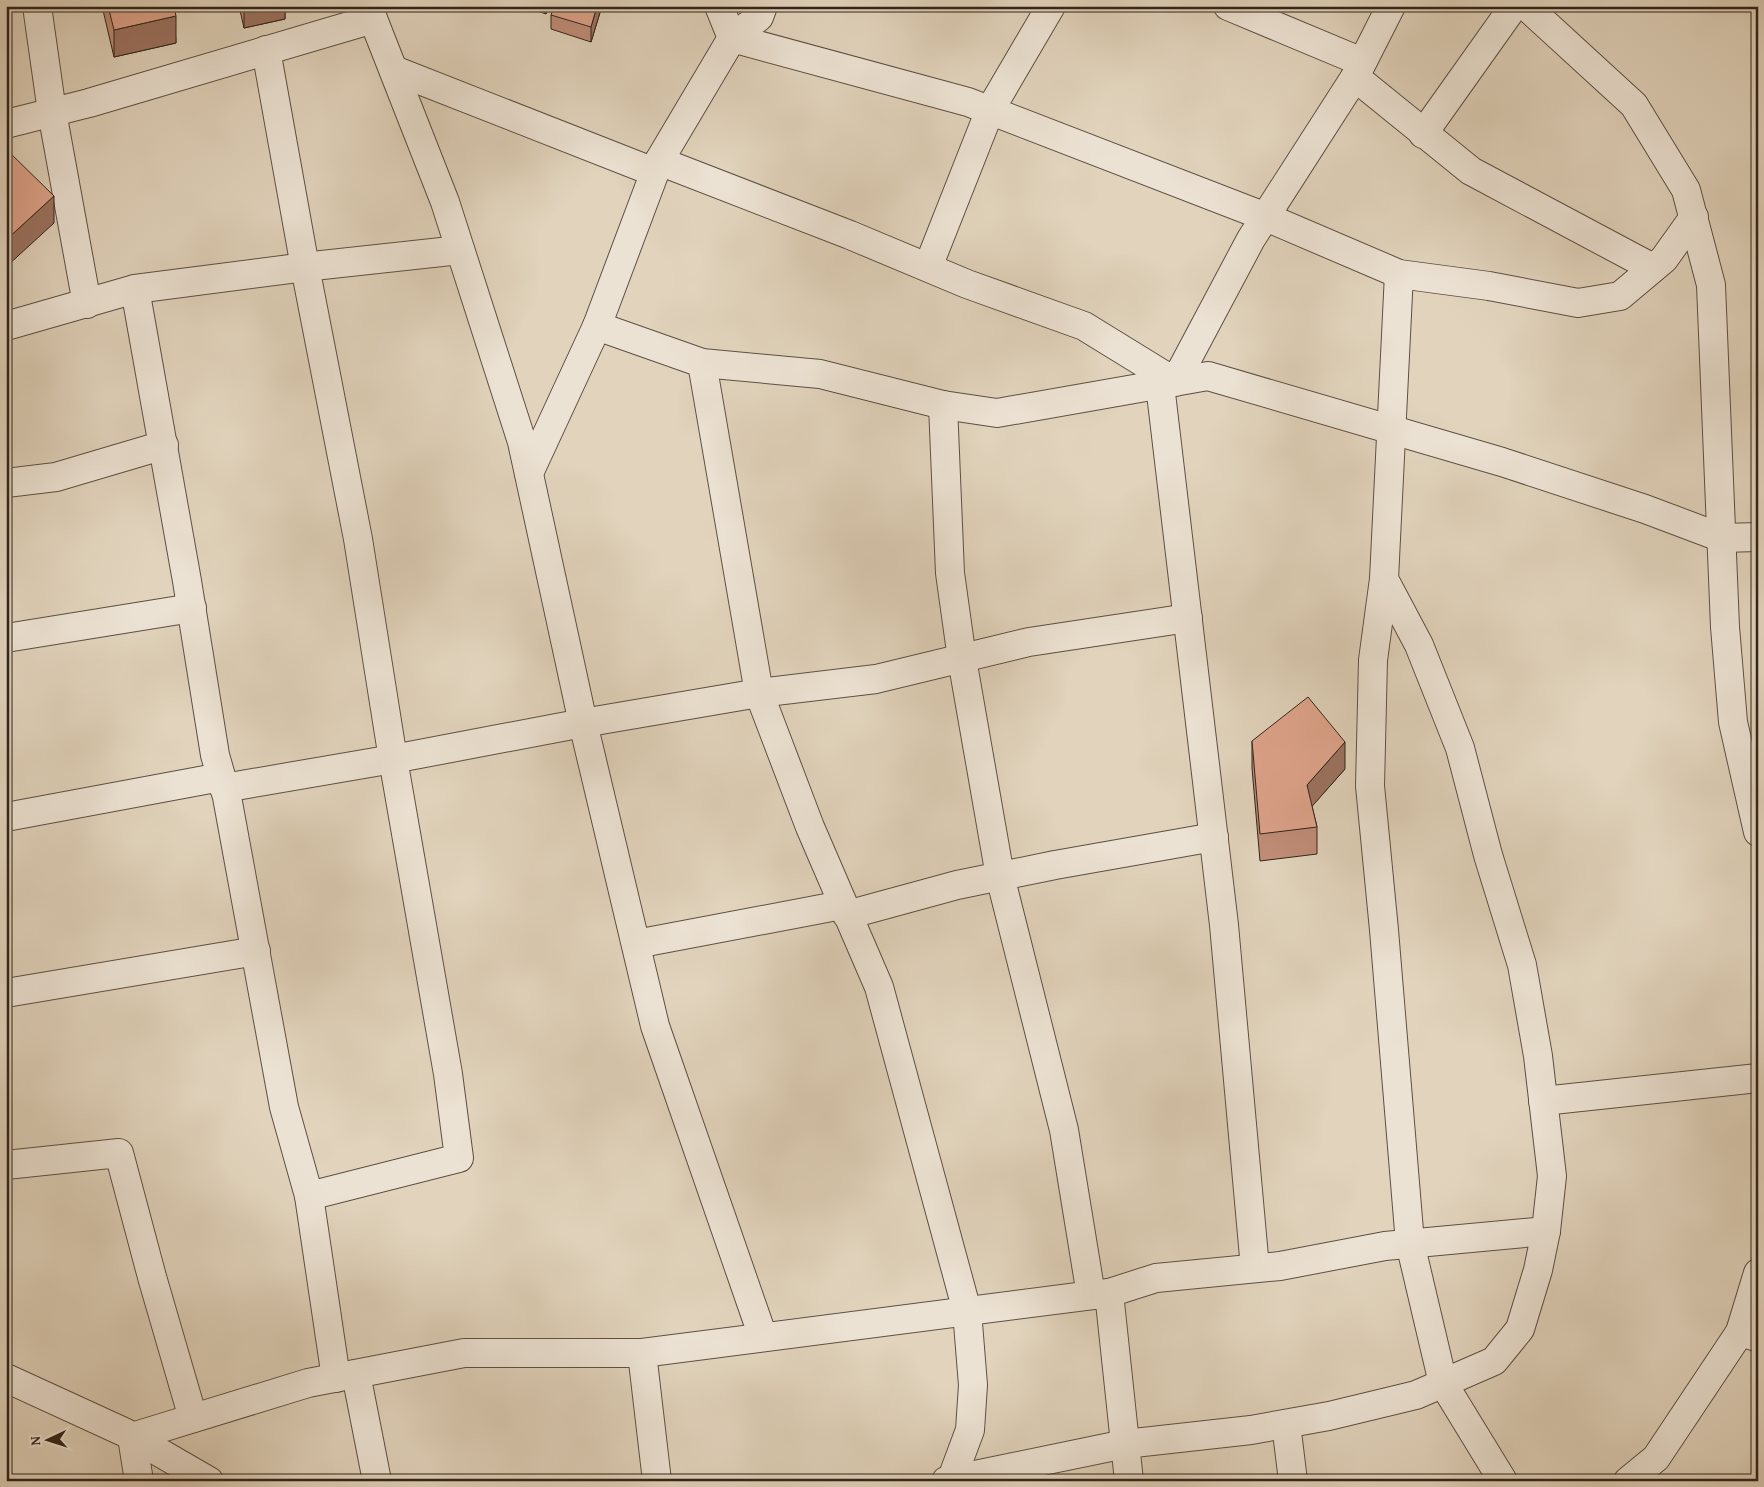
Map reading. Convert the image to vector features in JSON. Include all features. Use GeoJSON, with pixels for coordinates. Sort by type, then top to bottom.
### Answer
{"type":"FeatureCollection","features":[{"type":"Feature","properties":{"kind":"street"},"geometry":{"type":"LineString","coordinates":[[37,6],[52,112],[87,304]]}},
{"type":"Feature","properties":{"kind":"street"},"geometry":{"type":"LineString","coordinates":[[719,6],[732,38]]}},
{"type":"Feature","properties":{"kind":"street"},"geometry":{"type":"LineString","coordinates":[[529,473],[597,326],[656,166],[732,38],[760,18],[762,6]]}},
{"type":"Feature","properties":{"kind":"street"},"geometry":{"type":"LineString","coordinates":[[928,267],[990,110],[1052,6]]}},
{"type":"Feature","properties":{"kind":"street"},"geometry":{"type":"LineString","coordinates":[[1255,1268],[1224,925],[1188,618],[1168,383],[1251,239],[1359,70],[1391,6]]}},
{"type":"Feature","properties":{"kind":"street"},"geometry":{"type":"LineString","coordinates":[[1422,134],[1514,6]]}},
{"type":"Feature","properties":{"kind":"street"},"geometry":{"type":"LineString","coordinates":[[1526,6],[1634,105],[1686,190],[1694,217],[1711,285],[1724,627],[1733,722],[1758,832]]}},
{"type":"Feature","properties":{"kind":"street"},"geometry":{"type":"LineString","coordinates":[[1242,9],[1359,70],[1422,134],[1471,172],[1653,268]]}},
{"type":"Feature","properties":{"kind":"street"},"geometry":{"type":"LineString","coordinates":[[6,124],[89,103],[266,50],[371,12],[445,202],[522,442],[584,723],[656,1026],[763,1337]]}},
{"type":"Feature","properties":{"kind":"street"},"geometry":{"type":"LineString","coordinates":[[732,38],[968,102],[1266,217],[1399,274],[1489,286],[1578,304],[1620,296],[1664,259],[1694,217]]}},
{"type":"Feature","properties":{"kind":"street"},"geometry":{"type":"LineString","coordinates":[[266,50],[305,267],[358,539],[392,760],[448,1074],[459,1158],[308,1196]]}},
{"type":"Feature","properties":{"kind":"street"},"geometry":{"type":"LineString","coordinates":[[394,70],[850,235],[967,284],[1084,326],[1168,383]]}},
{"type":"Feature","properties":{"kind":"street"},"geometry":{"type":"LineString","coordinates":[[6,326],[135,289],[305,267],[460,250]]}},
{"type":"Feature","properties":{"kind":"street"},"geometry":{"type":"LineString","coordinates":[[1399,274],[1384,579],[1373,660],[1370,786],[1385,940],[1410,1244],[1443,1383],[1503,1481]]}},
{"type":"Feature","properties":{"kind":"street"},"geometry":{"type":"LineString","coordinates":[[135,289],[164,444],[215,755],[256,951],[284,1106],[308,1196],[346,1376],[377,1481]]}},
{"type":"Feature","properties":{"kind":"street"},"geometry":{"type":"LineString","coordinates":[[597,326],[702,364],[820,374],[943,405],[997,413],[1208,376],[1511,465],[1646,509],[1722,538],[1758,537]]}},
{"type":"Feature","properties":{"kind":"street"},"geometry":{"type":"LineString","coordinates":[[702,364],[759,693],[810,827],[844,910],[879,987],[967,1311],[974,1386],[970,1430],[949,1480]]}},
{"type":"Feature","properties":{"kind":"street"},"geometry":{"type":"LineString","coordinates":[[943,405],[950,573],[962,659],[1000,876],[1064,1130],[1100,1294],[1125,1444],[1129,1481]]}},
{"type":"Feature","properties":{"kind":"street"},"geometry":{"type":"LineString","coordinates":[[6,483],[56,477],[164,444]]}},
{"type":"Feature","properties":{"kind":"street"},"geometry":{"type":"LineString","coordinates":[[949,1480],[1125,1444],[1251,1430],[1286,1424],[1329,1416],[1416,1395],[1494,1361],[1520,1328],[1538,1270],[1546,1231],[1552,1176],[1538,1056],[1522,965],[1488,855],[1460,748],[1419,645],[1384,579]]}},
{"type":"Feature","properties":{"kind":"street"},"geometry":{"type":"LineString","coordinates":[[6,638],[192,608]]}},
{"type":"Feature","properties":{"kind":"street"},"geometry":{"type":"LineString","coordinates":[[6,817],[222,782],[392,760],[584,723],[759,693],[876,679],[1029,642],[1188,618]]}},
{"type":"Feature","properties":{"kind":"street"},"geometry":{"type":"LineString","coordinates":[[636,944],[844,910],[1055,865],[1214,837]]}},
{"type":"Feature","properties":{"kind":"street"},"geometry":{"type":"LineString","coordinates":[[6,993],[256,951]]}},
{"type":"Feature","properties":{"kind":"street"},"geometry":{"type":"LineString","coordinates":[[1543,1101],[1758,1078]]}},
{"type":"Feature","properties":{"kind":"street"},"geometry":{"type":"LineString","coordinates":[[6,1165],[119,1152],[152,1278],[193,1418]]}},
{"type":"Feature","properties":{"kind":"street"},"geometry":{"type":"LineString","coordinates":[[132,1437],[308,1383],[464,1353],[642,1353],[1100,1294],[1156,1278],[1280,1266],[1385,1246],[1546,1231]]}},
{"type":"Feature","properties":{"kind":"street"},"geometry":{"type":"LineString","coordinates":[[1628,1481],[1656,1458],[1749,1334],[1758,1273]]}},
{"type":"Feature","properties":{"kind":"street"},"geometry":{"type":"LineString","coordinates":[[642,1353],[657,1481]]}},
{"type":"Feature","properties":{"kind":"street"},"geometry":{"type":"LineString","coordinates":[[6,1378],[132,1437],[209,1481]]}},
{"type":"Feature","properties":{"kind":"street"},"geometry":{"type":"LineString","coordinates":[[1286,1424],[1293,1481]]}},
{"type":"Feature","properties":{"kind":"street"},"geometry":{"type":"LineString","coordinates":[[132,1437],[139,1481]]}},
{"type":"Feature","properties":{"kind":"building"},"geometry":{"type":"Polygon","coordinates":[[[108,6],[174,6],[176,16],[114,30],[108,6]]]}},
{"type":"Feature","properties":{"kind":"building"},"geometry":{"type":"Polygon","coordinates":[[[554,6],[597,6],[591,27],[551,15],[554,6]]]}},
{"type":"Feature","properties":{"kind":"building"},"geometry":{"type":"Polygon","coordinates":[[[6,149],[54,196],[6,240],[6,149]]]}},
{"type":"Feature","properties":{"kind":"building"},"geometry":{"type":"Polygon","coordinates":[[[1308,697],[1345,742],[1307,785],[1317,827],[1260,834],[1252,741],[1308,697]]]}}]}
